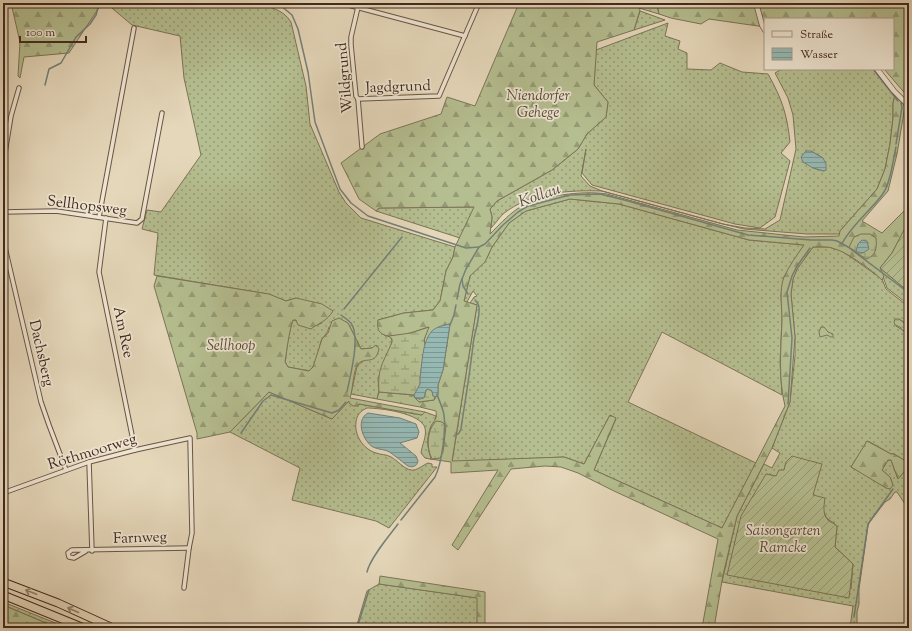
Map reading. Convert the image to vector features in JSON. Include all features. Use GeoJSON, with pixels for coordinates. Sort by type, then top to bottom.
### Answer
{"type":"FeatureCollection","features":[{"type":"Feature","properties":{"kind":"highway"},"geometry":{"type":"LineString","coordinates":[[3,582],[113,628]]}},
{"type":"Feature","properties":{"kind":"highway"},"geometry":{"type":"LineString","coordinates":[[3,595],[84,628]]}},
{"type":"Feature","properties":{"kind":"street"},"geometry":{"type":"LineString","coordinates":[[341,3],[465,36],[479,3]]}},
{"type":"Feature","properties":{"kind":"street"},"geometry":{"type":"LineString","coordinates":[[756,3],[764,28]]}},
{"type":"Feature","properties":{"kind":"street","name":"Wildgrund"},"geometry":{"type":"LineString","coordinates":[[358,8],[351,37],[351,45],[362,147]]}},
{"type":"Feature","properties":{"kind":"street"},"geometry":{"type":"LineString","coordinates":[[99,217],[134,28]]}},
{"type":"Feature","properties":{"kind":"street","name":"Jagdgrund"},"geometry":{"type":"LineString","coordinates":[[358,99],[439,96],[465,36]]}},
{"type":"Feature","properties":{"kind":"street"},"geometry":{"type":"LineString","coordinates":[[878,70],[894,91],[909,106]]}},
{"type":"Feature","properties":{"kind":"street"},"geometry":{"type":"LineString","coordinates":[[3,165],[4,149],[19,88]]}},
{"type":"Feature","properties":{"kind":"street","name":"Sellhopsweg"},"geometry":{"type":"LineString","coordinates":[[3,212],[56,211],[137,223],[142,219],[162,113]]}},
{"type":"Feature","properties":{"kind":"street","name":"Am Ree"},"geometry":{"type":"LineString","coordinates":[[106,218],[99,272],[135,450]]}},
{"type":"Feature","properties":{"kind":"street","name":"Dachsberg"},"geometry":{"type":"LineString","coordinates":[[3,239],[41,402],[48,425],[66,470]]}},
{"type":"Feature","properties":{"kind":"street","name":"Röthmoorweg"},"geometry":{"type":"LineString","coordinates":[[3,493],[90,462],[190,438],[192,533],[189,548]]}},
{"type":"Feature","properties":{"kind":"street","name":"Farnweg"},"geometry":{"type":"LineString","coordinates":[[90,462],[92,550]]}},
{"type":"Feature","properties":{"kind":"street"},"geometry":{"type":"LineString","coordinates":[[184,588],[189,548]]}},
{"type":"Feature","properties":{"kind":"street","name":"Farnweg"},"geometry":{"type":"LineString","coordinates":[[86,551],[189,548]]}},
{"type":"Feature","properties":{"kind":"green space"},"geometry":{"type":"Polygon","coordinates":[[[11,3],[102,3],[69,53],[24,57],[20,78],[18,76],[20,42],[11,3]]]}},
{"type":"Feature","properties":{"kind":"green space"},"geometry":{"type":"Polygon","coordinates":[[[106,3],[255,3],[280,11],[291,22],[306,86],[310,124],[339,192],[346,203],[361,218],[455,247],[453,257],[446,271],[440,301],[433,310],[404,313],[378,320],[385,336],[390,337],[392,342],[378,379],[379,392],[377,399],[351,394],[357,366],[362,362],[372,348],[361,349],[348,323],[329,327],[321,341],[316,361],[309,371],[288,367],[285,362],[293,320],[314,326],[322,323],[296,298],[286,301],[268,294],[154,275],[158,233],[142,229],[147,210],[161,212],[201,155],[184,78],[180,36],[132,25],[106,3]]]}},
{"type":"Feature","properties":{"kind":"green space","name":"Niendorfer Gehege"},"geometry":{"type":"Polygon","coordinates":[[[519,3],[636,3],[640,10],[634,30],[597,42],[594,85],[608,102],[606,117],[587,134],[578,149],[552,170],[497,201],[490,209],[492,217],[490,234],[513,212],[526,204],[561,195],[597,193],[607,194],[737,230],[804,237],[839,236],[840,231],[877,189],[885,169],[890,144],[895,95],[905,106],[897,154],[888,191],[862,221],[882,233],[909,206],[909,225],[905,229],[892,253],[880,268],[884,276],[882,280],[853,258],[840,251],[827,247],[813,247],[797,269],[793,279],[791,294],[795,337],[790,402],[772,448],[737,516],[723,575],[714,628],[702,628],[718,539],[578,473],[561,467],[545,466],[511,469],[458,550],[452,545],[498,470],[451,473],[451,462],[430,459],[428,438],[431,426],[436,418],[436,411],[377,399],[379,392],[414,395],[419,402],[434,400],[438,394],[438,385],[443,370],[450,324],[441,326],[435,330],[425,344],[424,340],[428,327],[414,332],[396,336],[388,336],[382,334],[378,329],[378,320],[404,313],[433,310],[440,301],[446,271],[453,257],[455,247],[474,207],[379,208],[376,211],[359,199],[341,163],[380,134],[441,114],[447,97],[475,106],[519,3]],[[570,199],[526,211],[509,223],[492,247],[485,262],[470,276],[464,301],[477,305],[452,461],[564,457],[584,464],[610,415],[616,418],[594,470],[722,528],[785,406],[781,385],[782,282],[793,261],[804,245],[749,240],[619,204],[570,199]]]}},
{"type":"Feature","properties":{"kind":"green space"},"geometry":{"type":"Polygon","coordinates":[[[636,3],[657,3],[659,14],[639,8],[636,3]]]}},
{"type":"Feature","properties":{"kind":"green space"},"geometry":{"type":"Polygon","coordinates":[[[657,3],[909,3],[909,98],[885,70],[894,70],[894,18],[764,18],[764,27],[709,19],[701,24],[659,14],[657,3]]]}},
{"type":"Feature","properties":{"kind":"green space"},"geometry":{"type":"Polygon","coordinates":[[[640,11],[665,20],[634,30],[640,11]]]}},
{"type":"Feature","properties":{"kind":"green space"},"geometry":{"type":"Polygon","coordinates":[[[668,23],[665,36],[680,41],[678,49],[687,53],[687,69],[711,70],[720,63],[742,72],[768,74],[777,91],[787,123],[790,142],[781,153],[790,161],[775,217],[760,228],[735,224],[592,185],[582,173],[586,149],[581,176],[590,186],[602,191],[563,192],[525,201],[503,214],[491,228],[492,217],[490,209],[497,201],[552,170],[578,149],[587,134],[606,117],[608,102],[594,85],[596,50],[668,23]]]}},
{"type":"Feature","properties":{"kind":"green space"},"geometry":{"type":"Polygon","coordinates":[[[780,70],[876,70],[895,95],[890,144],[885,169],[877,189],[839,234],[807,234],[744,229],[723,224],[745,228],[765,229],[780,220],[796,149],[793,115],[788,98],[775,73],[780,70]],[[811,151],[813,168],[824,171],[823,158],[811,151]]]}},
{"type":"Feature","properties":{"kind":"green space"},"geometry":{"type":"Polygon","coordinates":[[[570,199],[619,204],[749,240],[804,245],[784,277],[781,295],[782,318],[780,363],[782,395],[662,332],[628,402],[756,463],[722,528],[594,470],[616,419],[610,415],[584,464],[564,457],[452,462],[477,305],[470,303],[474,297],[477,296],[473,291],[467,302],[464,301],[470,276],[487,258],[492,247],[509,223],[526,211],[570,199]]]}},
{"type":"Feature","properties":{"kind":"green space"},"geometry":{"type":"Polygon","coordinates":[[[475,207],[460,238],[376,211],[379,208],[475,207]]]}},
{"type":"Feature","properties":{"kind":"green space"},"geometry":{"type":"Polygon","coordinates":[[[909,225],[909,292],[880,268],[892,253],[905,228],[909,225]]]}},
{"type":"Feature","properties":{"kind":"green space"},"geometry":{"type":"Polygon","coordinates":[[[861,234],[870,234],[876,238],[874,254],[866,259],[849,247],[854,237],[861,234]]]}},
{"type":"Feature","properties":{"kind":"green space"},"geometry":{"type":"Polygon","coordinates":[[[813,247],[829,247],[842,251],[882,279],[886,289],[909,307],[909,325],[899,319],[896,326],[904,331],[909,327],[909,463],[868,441],[851,467],[893,485],[890,477],[882,470],[888,460],[891,460],[898,479],[909,466],[909,510],[897,492],[895,492],[890,499],[885,502],[869,523],[859,589],[857,628],[850,628],[853,606],[722,582],[737,516],[764,464],[772,468],[780,453],[772,448],[790,402],[795,356],[795,337],[791,294],[793,279],[797,269],[813,247]],[[786,462],[784,470],[776,476],[766,474],[851,589],[853,564],[835,547],[837,527],[826,517],[823,509],[786,462]]]}},
{"type":"Feature","properties":{"kind":"green space"},"geometry":{"type":"Polygon","coordinates":[[[880,268],[909,292],[909,305],[887,288],[880,268]]]}},
{"type":"Feature","properties":{"kind":"green space","name":"Sellhoop"},"geometry":{"type":"Polygon","coordinates":[[[157,276],[269,294],[286,301],[296,298],[322,304],[333,311],[325,320],[311,329],[298,325],[296,320],[293,320],[285,362],[288,367],[309,371],[313,367],[322,339],[328,333],[332,321],[339,318],[348,323],[361,349],[372,348],[376,345],[379,349],[373,359],[361,362],[356,367],[350,398],[425,412],[422,415],[359,404],[358,406],[353,406],[349,403],[349,401],[332,419],[269,392],[230,432],[197,439],[197,433],[154,286],[157,276]]]}},
{"type":"Feature","properties":{"kind":"green space"},"geometry":{"type":"Polygon","coordinates":[[[895,319],[899,319],[904,323],[909,324],[908,328],[903,331],[900,327],[895,325],[895,319]]]}},
{"type":"Feature","properties":{"kind":"green space"},"geometry":{"type":"Polygon","coordinates":[[[429,327],[424,340],[425,344],[420,385],[416,393],[414,395],[379,392],[380,370],[392,342],[392,339],[389,336],[411,333],[429,327]]]}},
{"type":"Feature","properties":{"kind":"green space"},"geometry":{"type":"Polygon","coordinates":[[[821,327],[824,327],[828,332],[833,334],[833,337],[827,335],[820,337],[819,332],[821,327]]]}},
{"type":"Feature","properties":{"kind":"green space"},"geometry":{"type":"Polygon","coordinates":[[[428,389],[432,391],[433,396],[435,397],[434,400],[419,402],[415,398],[420,399],[425,395],[426,390],[428,389]]]}},
{"type":"Feature","properties":{"kind":"green space"},"geometry":{"type":"Polygon","coordinates":[[[269,392],[332,419],[349,400],[359,404],[422,415],[425,412],[436,416],[428,438],[428,446],[432,459],[425,458],[421,453],[425,437],[425,428],[422,423],[408,415],[390,410],[367,408],[358,415],[356,420],[356,432],[363,445],[371,451],[389,456],[406,468],[411,470],[418,469],[428,463],[432,464],[432,467],[437,467],[389,528],[376,521],[292,500],[300,468],[230,432],[269,392]]]}},
{"type":"Feature","properties":{"kind":"green space"},"geometry":{"type":"Polygon","coordinates":[[[437,421],[442,422],[446,426],[443,452],[440,458],[432,459],[428,440],[430,430],[437,421]]]}},
{"type":"Feature","properties":{"kind":"green space"},"geometry":{"type":"Polygon","coordinates":[[[867,441],[909,463],[909,466],[898,479],[891,460],[888,460],[882,470],[890,477],[893,485],[890,489],[851,467],[867,441]]]}},
{"type":"Feature","properties":{"kind":"green space","name":"Saisongarten Ramcke"},"geometry":{"type":"Polygon","coordinates":[[[792,456],[822,464],[813,495],[825,498],[825,516],[837,527],[835,547],[853,564],[849,598],[727,575],[741,516],[766,474],[776,476],[779,470],[784,470],[786,462],[792,456]]]}},
{"type":"Feature","properties":{"kind":"green space"},"geometry":{"type":"Polygon","coordinates":[[[380,576],[485,592],[485,628],[477,628],[477,598],[379,584],[380,576]]]}},
{"type":"Feature","properties":{"kind":"green space"},"geometry":{"type":"Polygon","coordinates":[[[379,584],[478,598],[477,628],[356,628],[367,591],[379,584]]]}},
{"type":"Feature","properties":{"kind":"green space"},"geometry":{"type":"Polygon","coordinates":[[[3,602],[68,628],[58,628],[3,605],[3,602]]]}},
{"type":"Feature","properties":{"kind":"green space"},"geometry":{"type":"Polygon","coordinates":[[[3,605],[58,628],[19,628],[3,621],[3,605]]]}},
{"type":"Feature","properties":{"kind":"water"},"geometry":{"type":"Polygon","coordinates":[[[806,151],[811,151],[823,158],[826,164],[826,170],[824,171],[813,168],[803,162],[801,157],[806,151]]]}},
{"type":"Feature","properties":{"kind":"water"},"geometry":{"type":"Polygon","coordinates":[[[862,240],[867,241],[869,249],[863,253],[860,253],[856,251],[858,244],[862,240]]]}},
{"type":"Feature","properties":{"kind":"water"},"geometry":{"type":"Polygon","coordinates":[[[450,324],[443,370],[438,385],[438,395],[435,397],[433,396],[432,391],[428,389],[426,390],[424,398],[415,398],[414,395],[420,384],[423,353],[426,341],[432,331],[436,328],[450,324]]]}},
{"type":"Feature","properties":{"kind":"water"},"geometry":{"type":"Polygon","coordinates":[[[368,413],[400,418],[416,424],[419,432],[417,438],[400,443],[416,456],[418,461],[416,465],[413,467],[408,466],[389,452],[375,448],[369,444],[366,440],[361,425],[364,416],[368,413]]]}},
{"type":"Feature","properties":{"kind":"waterway"},"geometry":{"type":"LineString","coordinates":[[45,85],[49,69],[61,63],[76,37],[90,24],[96,15],[99,4],[108,7],[109,3]]}},
{"type":"Feature","properties":{"kind":"waterway","name":"Kollau"},"geometry":{"type":"LineString","coordinates":[[273,3],[280,5],[292,15],[298,29],[308,72],[315,122],[340,189],[351,203],[368,216],[466,248],[479,247],[485,244],[518,212],[528,206],[570,195],[600,194],[748,235],[837,241],[848,247],[909,293]]}},
{"type":"Feature","properties":{"kind":"waterway"},"geometry":{"type":"LineString","coordinates":[[874,70],[898,101]]}},
{"type":"Feature","properties":{"kind":"waterway"},"geometry":{"type":"LineString","coordinates":[[896,144],[902,107],[901,103]]}},
{"type":"Feature","properties":{"kind":"waterway"},"geometry":{"type":"LineString","coordinates":[[842,244],[855,225],[885,191],[891,172],[896,147]]}},
{"type":"Feature","properties":{"kind":"waterway"},"geometry":{"type":"LineString","coordinates":[[344,309],[402,237]]}},
{"type":"Feature","properties":{"kind":"waterway"},"geometry":{"type":"LineString","coordinates":[[457,299],[460,284],[466,269],[479,247]]}},
{"type":"Feature","properties":{"kind":"waterway"},"geometry":{"type":"LineString","coordinates":[[788,404],[792,338],[787,292],[797,266],[810,248]]}},
{"type":"Feature","properties":{"kind":"waterway"},"geometry":{"type":"LineString","coordinates":[[462,279],[463,286],[468,294]]}},
{"type":"Feature","properties":{"kind":"waterway"},"geometry":{"type":"LineString","coordinates":[[456,435],[461,429],[474,340],[479,317],[479,307],[475,300]]}},
{"type":"Feature","properties":{"kind":"waterway"},"geometry":{"type":"LineString","coordinates":[[450,325],[456,305]]}},
{"type":"Feature","properties":{"kind":"waterway"},"geometry":{"type":"LineString","coordinates":[[341,315],[351,323],[354,329],[355,337],[354,357],[347,392]]}},
{"type":"Feature","properties":{"kind":"waterway"},"geometry":{"type":"LineString","coordinates":[[401,520],[435,477],[440,464],[443,447],[444,422],[443,412],[437,394]]}},
{"type":"Feature","properties":{"kind":"waterway"},"geometry":{"type":"LineString","coordinates":[[241,433],[263,401],[271,395],[332,413],[339,410],[346,402]]}},
{"type":"Feature","properties":{"kind":"waterway"},"geometry":{"type":"LineString","coordinates":[[854,617],[868,524],[893,489]]}},
{"type":"Feature","properties":{"kind":"waterway"},"geometry":{"type":"LineString","coordinates":[[367,572],[372,560],[398,524]]}},
{"type":"Feature","properties":{"kind":"waterway"},"geometry":{"type":"LineString","coordinates":[[357,628],[369,590]]}}]}
